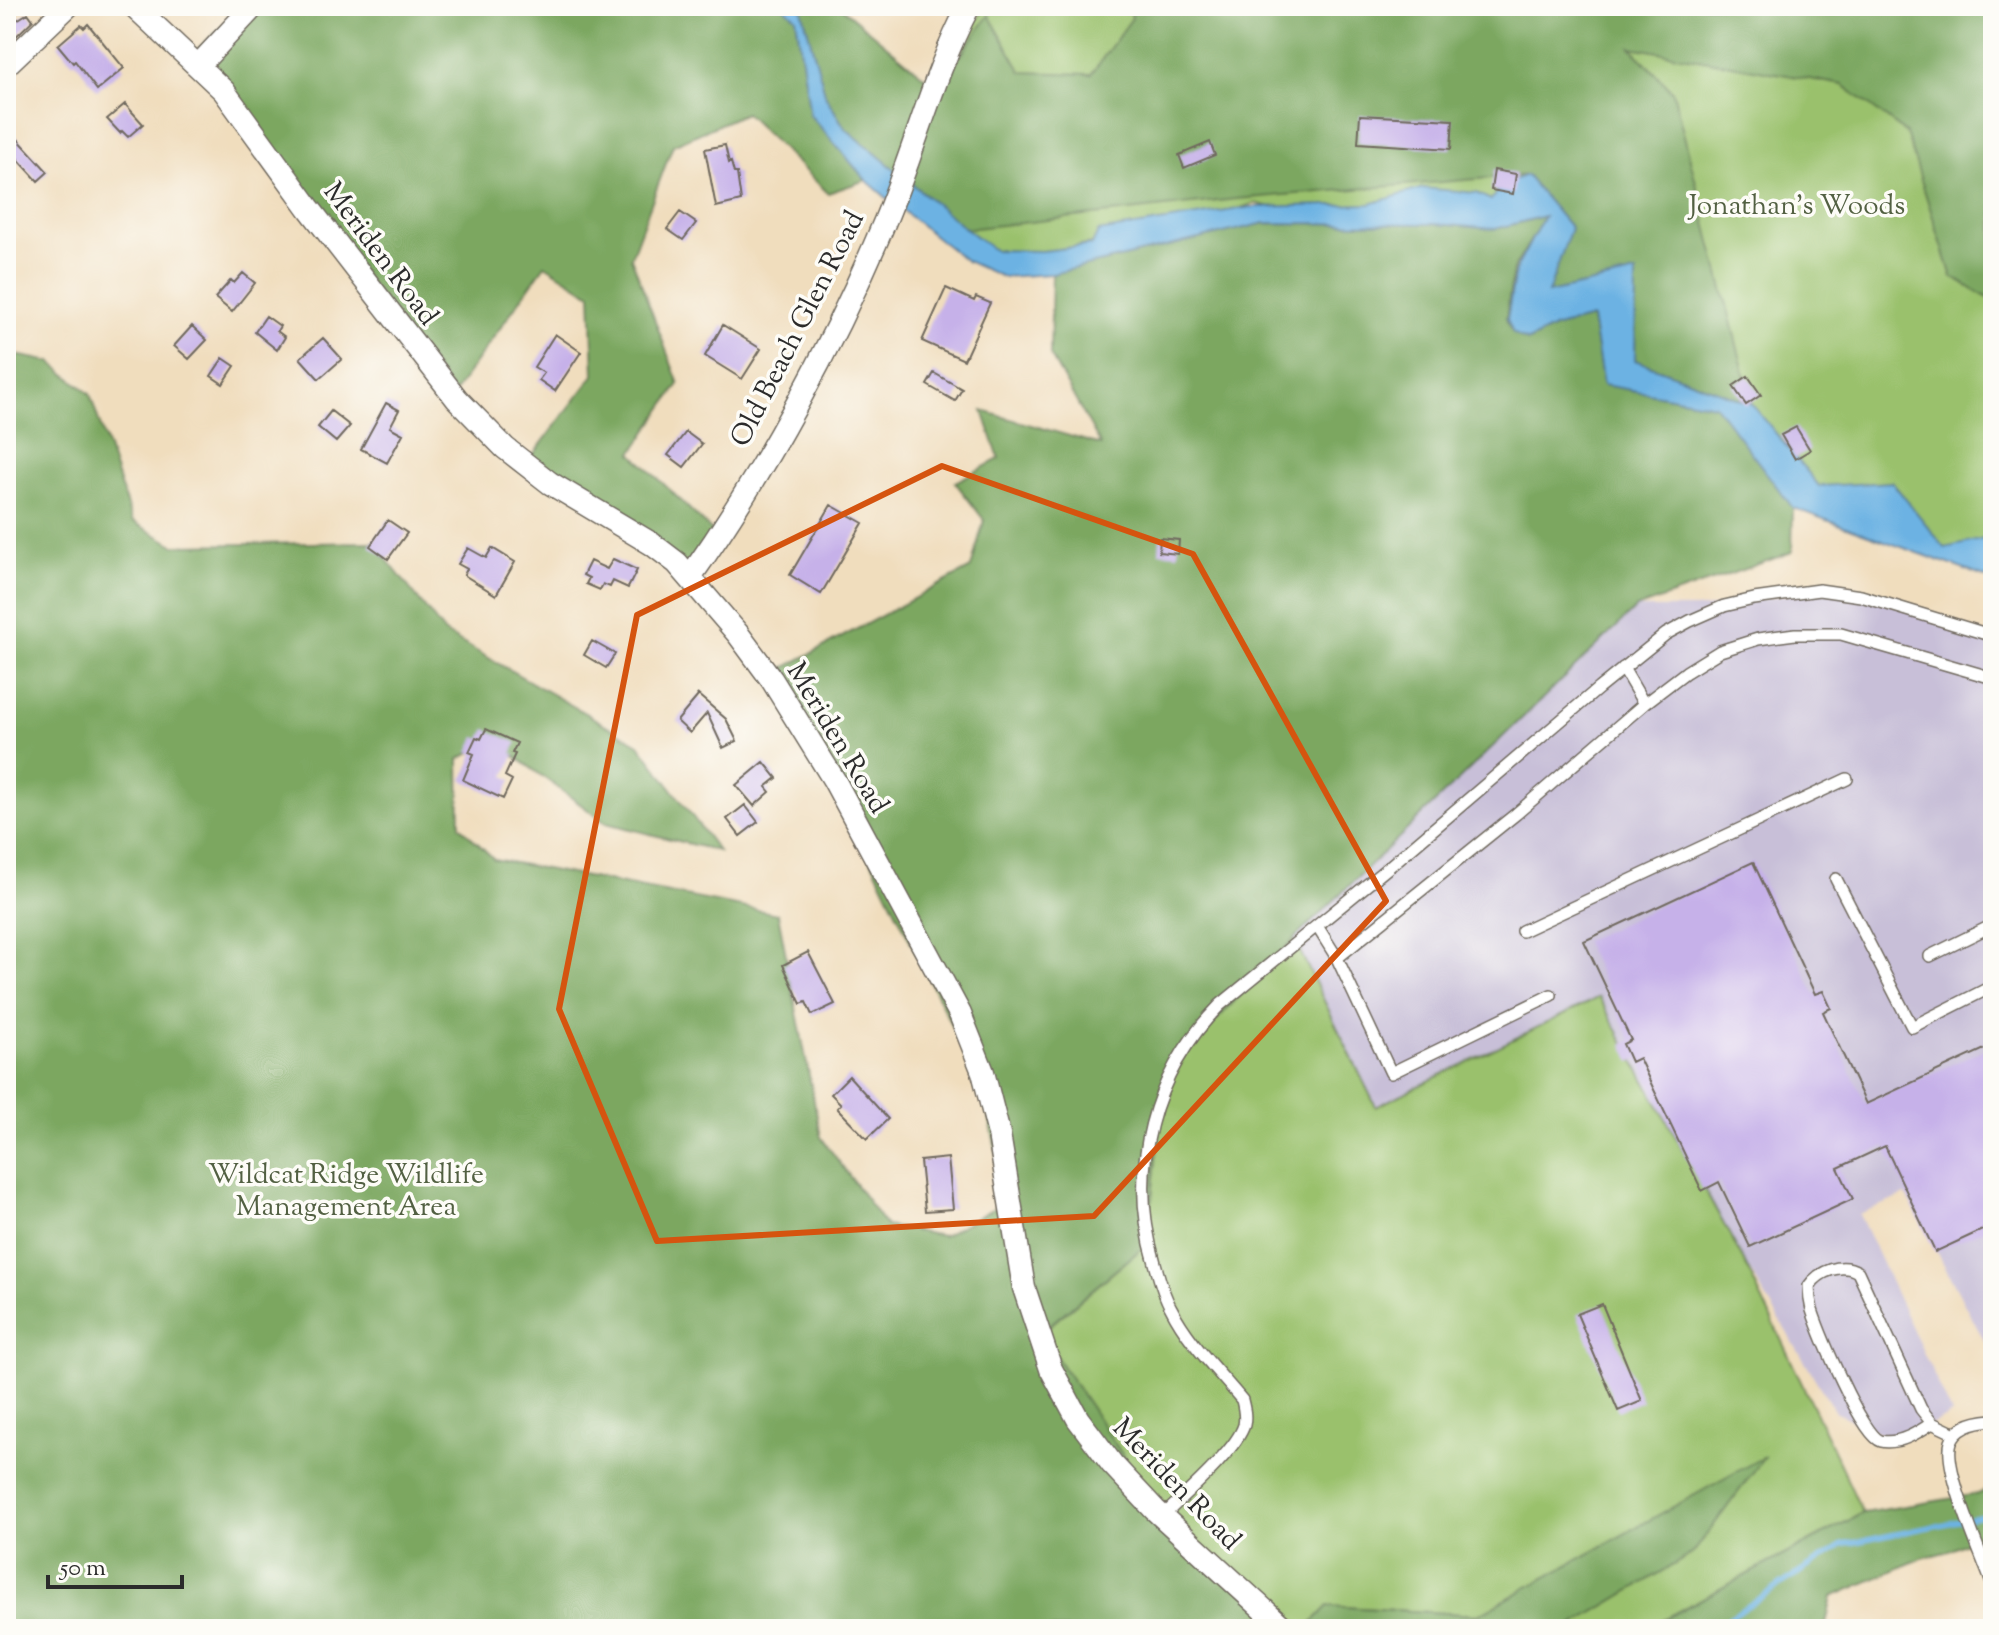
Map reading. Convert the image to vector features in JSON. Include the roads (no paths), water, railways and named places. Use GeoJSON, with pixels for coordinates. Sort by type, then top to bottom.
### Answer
{"type":"FeatureCollection","features":[{"type":"Feature","properties":{"kind":"street"},"geometry":{"type":"LineString","coordinates":[[6,65],[68,6]]}},
{"type":"Feature","properties":{"kind":"street","name":"Meriden Road"},"geometry":{"type":"LineString","coordinates":[[134,6],[224,91],[309,208],[457,399],[505,448],[550,483],[652,544],[677,563],[772,680],[805,733],[960,1014],[983,1072],[999,1134],[1024,1288],[1051,1369],[1078,1419],[1162,1517],[1285,1629]]}},
{"type":"Feature","properties":{"kind":"street"},"geometry":{"type":"LineString","coordinates":[[199,65],[254,6]]}},
{"type":"Feature","properties":{"kind":"street","name":"Old Beach Glen Road"},"geometry":{"type":"LineString","coordinates":[[690,577],[714,543],[800,398],[854,292],[886,219],[949,44],[969,6]]}},
{"type":"Feature","properties":{"kind":"lane"},"geometry":{"type":"LineString","coordinates":[[1162,1517],[1236,1442],[1244,1424],[1242,1400],[1183,1328],[1170,1307],[1160,1282],[1143,1213],[1143,1171],[1151,1119],[1170,1071],[1203,1022],[1623,668],[1666,634],[1690,621],[1724,606],[1787,592],[1819,590],[1861,596],[1993,636]]}},
{"type":"Feature","properties":{"kind":"lane"},"geometry":{"type":"LineString","coordinates":[[1337,958],[1513,817],[1644,704],[1720,651],[1758,639],[1795,634],[1841,634],[1993,678]]}},
{"type":"Feature","properties":{"kind":"lane"},"geometry":{"type":"LineString","coordinates":[[1623,668],[1644,704]]}},
{"type":"Feature","properties":{"kind":"lane"},"geometry":{"type":"LineString","coordinates":[[1522,931],[1847,779]]}},
{"type":"Feature","properties":{"kind":"lane"},"geometry":{"type":"LineString","coordinates":[[1836,879],[1912,1027],[1993,986]]}},
{"type":"Feature","properties":{"kind":"lane"},"geometry":{"type":"LineString","coordinates":[[1930,956],[1993,925]]}},
{"type":"Feature","properties":{"kind":"lane"},"geometry":{"type":"LineString","coordinates":[[1317,926],[1337,958],[1391,1073],[1551,995]]}},
{"type":"Feature","properties":{"kind":"lane"},"geometry":{"type":"LineString","coordinates":[[1932,1423],[1918,1433],[1892,1440],[1881,1441],[1872,1436],[1854,1407],[1813,1313],[1809,1286],[1814,1278],[1842,1268],[1858,1272],[1921,1409],[1932,1423],[1955,1434]]}},
{"type":"Feature","properties":{"kind":"lane"},"geometry":{"type":"LineString","coordinates":[[1993,1420],[1978,1421],[1955,1434],[1949,1454],[1952,1475],[1993,1586]]}},
{"type":"Feature","properties":{"kind":"water"},"geometry":{"type":"Polygon","coordinates":[[[782,6],[801,6],[826,97],[845,128],[994,250],[1042,251],[1092,245],[1098,232],[1251,207],[1370,204],[1423,188],[1476,193],[1491,200],[1501,185],[1526,175],[1571,228],[1548,293],[1636,273],[1635,360],[1752,404],[1819,486],[1892,482],[1945,548],[1993,537],[1993,580],[1793,508],[1715,405],[1603,385],[1592,318],[1556,327],[1528,341],[1513,333],[1507,319],[1515,271],[1544,216],[1495,229],[1436,224],[1265,223],[1052,274],[1002,277],[966,261],[866,180],[810,115],[796,17],[782,6]]]}},
{"type":"Feature","properties":{"kind":"waterway"},"geometry":{"type":"LineString","coordinates":[[1712,1629],[1842,1545],[1993,1514]]}},
{"type":"Feature","properties":{"kind":"park label","name":"Jonathan's Woods"},"geometry":{"type":"Point","coordinates":[1797,204]}},
{"type":"Feature","properties":{"kind":"park label","name":"Wildcat Ridge Wildlife Management Area"},"geometry":{"type":"Point","coordinates":[346,1189]}}]}
